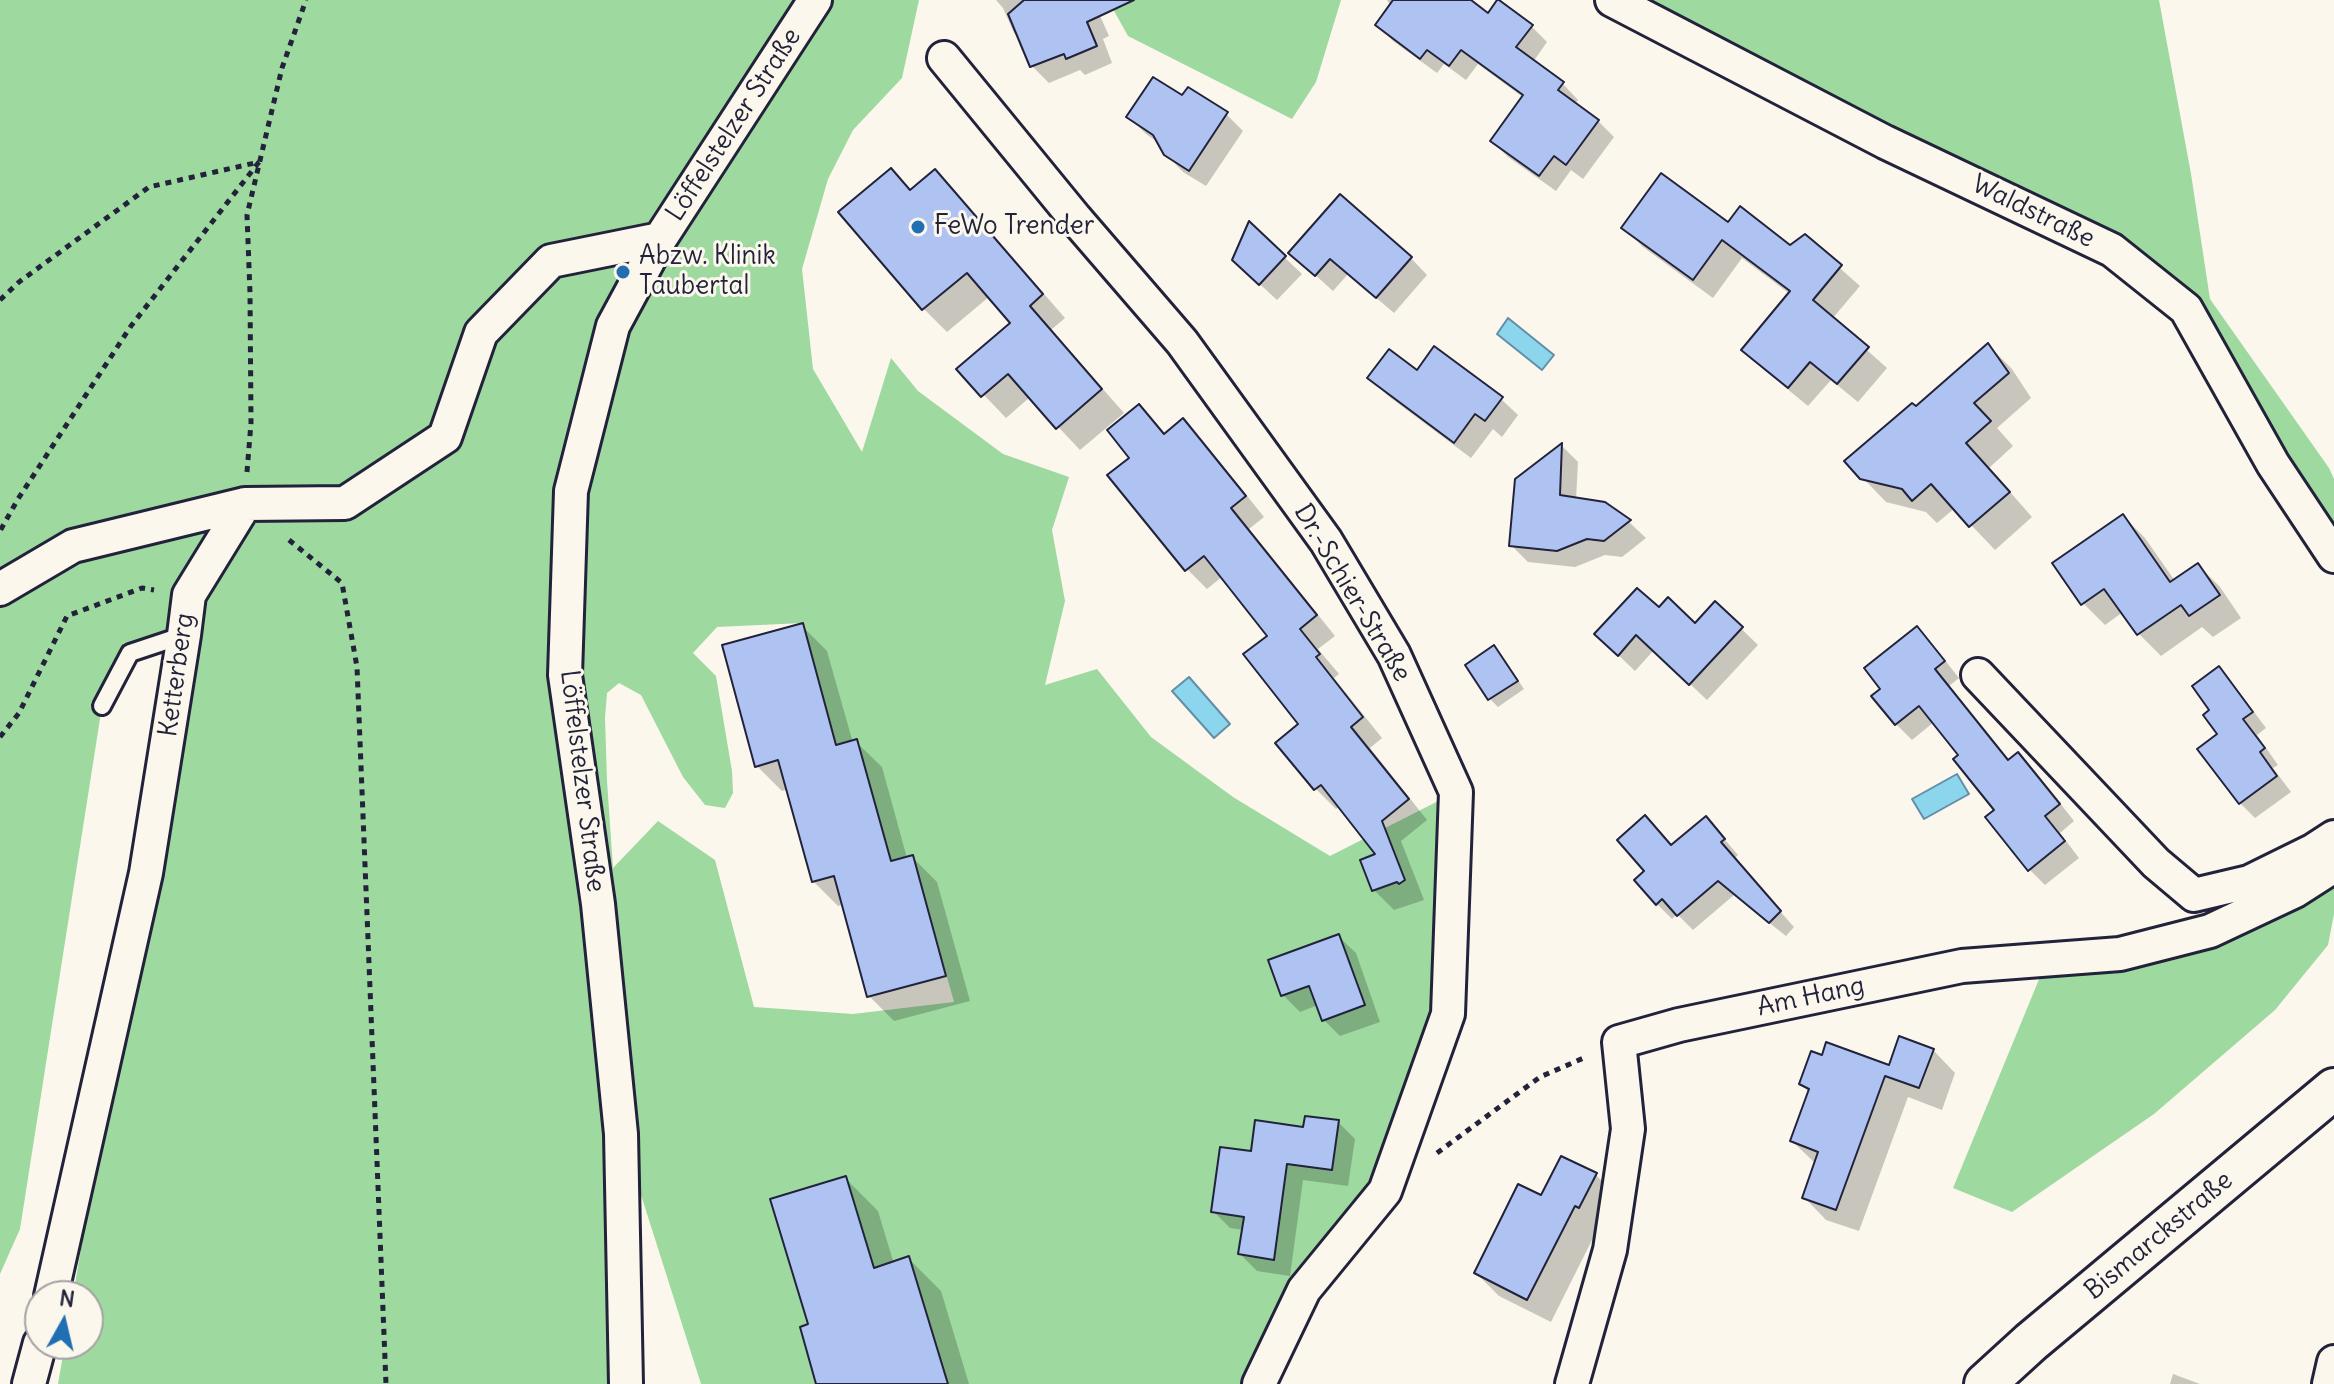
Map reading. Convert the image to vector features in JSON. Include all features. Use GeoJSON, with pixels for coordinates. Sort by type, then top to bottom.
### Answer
{"type":"FeatureCollection","features":[{"type":"Feature","properties":{"kind":"street","name":"Löffelstelzer Straße"},"geometry":{"type":"LineString","coordinates":[[626,1384],[621,1134],[598,904],[565,675],[571,491],[613,326],[660,239],[815,0]]}},
{"type":"Feature","properties":{"kind":"street","name":"Waldstraße"},"geometry":{"type":"LineString","coordinates":[[1612,0],[1885,142],[2112,250],[2186,309],[2273,464],[2334,556]]}},
{"type":"Feature","properties":{"kind":"street","name":"Dr.-Schier-Straße"},"geometry":{"type":"LineString","coordinates":[[944,58],[1182,342],[1326,541],[1394,655],[1456,792],[1448,1014],[1385,1191],[1304,1290],[1259,1384]]}},
{"type":"Feature","properties":{"kind":"street"},"geometry":{"type":"LineString","coordinates":[[0,589],[73,546],[245,504],[345,503],[445,437],[481,333],[551,261],[660,239]]}},
{"type":"Feature","properties":{"kind":"street","name":"Ketterberg"},"geometry":{"type":"LineString","coordinates":[[55,1280],[146,873],[189,595],[245,504]]}},
{"type":"Feature","properties":{"kind":"street"},"geometry":{"type":"LineString","coordinates":[[1978,675],[2156,863],[2194,895],[2249,882],[2334,837]]}},
{"type":"Feature","properties":{"kind":"street","name":"Am Hang"},"geometry":{"type":"LineString","coordinates":[[1619,1042],[1679,1025],[1962,966],[2120,954],[2210,931],[2295,891],[2334,866]]}},
{"type":"Feature","properties":{"kind":"street"},"geometry":{"type":"LineString","coordinates":[[1572,1384],[1610,1250],[1628,1129],[1619,1042]]}},
{"type":"Feature","properties":{"kind":"street","name":"Bismarckstraße"},"geometry":{"type":"LineString","coordinates":[[1985,1384],[2334,1089]]}},
{"type":"Feature","properties":{"kind":"street"},"geometry":{"type":"LineString","coordinates":[[29,1384],[35,1360]]}},
{"type":"Feature","properties":{"kind":"street"},"geometry":{"type":"LineString","coordinates":[[2329,1384],[2334,1362]]}},
{"type":"Feature","properties":{"kind":"lane"},"geometry":{"type":"LineString","coordinates":[[102,706],[130,653],[184,635]]}},
{"type":"Feature","properties":{"kind":"path"},"geometry":{"type":"LineString","coordinates":[[306,0],[282,68],[247,215],[251,423],[245,504],[342,583],[357,667],[386,1384]]}},
{"type":"Feature","properties":{"kind":"path"},"geometry":{"type":"LineString","coordinates":[[0,300],[19,282],[149,187],[259,162]]}},
{"type":"Feature","properties":{"kind":"path"},"geometry":{"type":"LineString","coordinates":[[0,531],[131,326],[259,162]]}},
{"type":"Feature","properties":{"kind":"path"},"geometry":{"type":"LineString","coordinates":[[0,737],[19,713],[67,616],[142,588],[189,595]]}},
{"type":"Feature","properties":{"kind":"path"},"geometry":{"type":"LineString","coordinates":[[1433,1156],[1540,1077],[1619,1042]]}},
{"type":"Feature","properties":{"kind":"green space"},"geometry":{"type":"Polygon","coordinates":[[[0,0],[919,0],[902,78],[853,130],[828,179],[802,269],[813,369],[862,452],[891,358],[918,391],[1003,454],[1069,477],[1052,530],[1065,601],[1045,685],[1097,669],[1151,737],[1233,797],[1330,856],[1456,792],[1448,1014],[1385,1191],[1259,1384],[701,1384],[623,1138],[626,1384],[58,1384],[62,1360],[104,1360],[104,1280],[76,1280],[184,636],[130,653],[102,706],[20,1229],[0,1274],[0,0]],[[803,623],[717,627],[693,653],[716,676],[732,771],[733,793],[725,808],[705,805],[683,777],[641,695],[619,683],[607,693],[607,781],[613,868],[658,821],[715,860],[754,1007],[853,1014],[954,1002],[913,855],[891,861],[857,739],[836,745],[803,623]]]}},
{"type":"Feature","properties":{"kind":"green space"},"geometry":{"type":"Polygon","coordinates":[[[1108,0],[1341,0],[1316,82],[1292,119],[1128,36],[1108,0]]]}},
{"type":"Feature","properties":{"kind":"green space"},"geometry":{"type":"Polygon","coordinates":[[[1612,0],[2159,0],[2210,299],[2329,468],[2334,479],[2334,556],[2186,309],[2112,251],[1612,0]]]}},
{"type":"Feature","properties":{"kind":"green space"},"geometry":{"type":"Polygon","coordinates":[[[2334,866],[2334,914],[2328,945],[2275,1010],[2154,1114],[2012,1212],[1953,1188],[2047,960],[2120,954],[2334,866]]]}},
{"type":"Feature","properties":{"kind":"water"},"geometry":{"type":"Polygon","coordinates":[[[1508,318],[1554,355],[1542,370],[1497,334],[1508,318]]]}},
{"type":"Feature","properties":{"kind":"water"},"geometry":{"type":"Polygon","coordinates":[[[1189,677],[1230,724],[1214,738],[1172,691],[1189,677]]]}},
{"type":"Feature","properties":{"kind":"water"},"geometry":{"type":"Polygon","coordinates":[[[1957,774],[1969,794],[1924,819],[1912,799],[1957,774]]]}},
{"type":"Feature","properties":{"kind":"building"},"geometry":{"type":"Polygon","coordinates":[[[1024,0],[1134,0],[1087,22],[1097,46],[1066,59],[1064,54],[1030,67],[1008,14],[1024,0]]]}},
{"type":"Feature","properties":{"kind":"building"},"geometry":{"type":"Polygon","coordinates":[[[1393,0],[1471,0],[1488,13],[1499,0],[1533,25],[1516,47],[1564,82],[1558,90],[1599,120],[1566,165],[1554,156],[1539,176],[1490,141],[1523,95],[1461,50],[1449,66],[1427,50],[1420,59],[1375,25],[1393,0]]]}},
{"type":"Feature","properties":{"kind":"building"},"geometry":{"type":"Polygon","coordinates":[[[1153,77],[1182,95],[1188,87],[1228,112],[1189,171],[1164,155],[1153,135],[1126,117],[1153,77]]]}},
{"type":"Feature","properties":{"kind":"building"},"geometry":{"type":"Polygon","coordinates":[[[891,168],[910,190],[935,169],[1043,294],[1030,306],[1102,389],[1056,429],[1008,374],[981,397],[956,369],[1010,323],[967,273],[922,310],[838,212],[891,168]]]}},
{"type":"Feature","properties":{"kind":"building"},"geometry":{"type":"Polygon","coordinates":[[[1661,173],[1728,222],[1740,206],[1790,245],[1805,234],[1842,265],[1813,300],[1869,347],[1837,384],[1810,362],[1788,388],[1741,350],[1790,291],[1722,240],[1693,280],[1621,228],[1661,173]]]}},
{"type":"Feature","properties":{"kind":"building"},"geometry":{"type":"Polygon","coordinates":[[[1340,194],[1412,257],[1376,298],[1330,259],[1315,276],[1288,253],[1340,194]]]}},
{"type":"Feature","properties":{"kind":"building"},"geometry":{"type":"Polygon","coordinates":[[[1249,221],[1286,256],[1259,285],[1232,260],[1249,221]]]}},
{"type":"Feature","properties":{"kind":"building"},"geometry":{"type":"Polygon","coordinates":[[[1988,343],[2009,373],[1974,403],[1991,421],[1966,443],[2010,492],[1969,527],[1931,484],[1912,501],[1902,489],[1860,479],[1844,461],[1912,403],[1916,406],[1988,343]]]}},
{"type":"Feature","properties":{"kind":"building"},"geometry":{"type":"Polygon","coordinates":[[[1434,346],[1503,397],[1485,421],[1475,414],[1454,443],[1367,378],[1389,349],[1417,370],[1434,346]]]}},
{"type":"Feature","properties":{"kind":"building"},"geometry":{"type":"Polygon","coordinates":[[[1139,404],[1164,434],[1183,418],[1246,496],[1231,508],[1317,615],[1300,629],[1320,654],[1316,657],[1363,717],[1351,727],[1409,799],[1382,821],[1405,880],[1399,884],[1397,882],[1372,891],[1360,860],[1375,854],[1321,785],[1314,790],[1275,743],[1298,724],[1243,654],[1267,636],[1204,556],[1185,571],[1107,475],[1129,458],[1107,430],[1139,404]]]}},
{"type":"Feature","properties":{"kind":"building"},"geometry":{"type":"Polygon","coordinates":[[[1562,443],[1560,495],[1605,502],[1631,520],[1604,541],[1587,539],[1557,551],[1509,546],[1515,479],[1562,443]]]}},
{"type":"Feature","properties":{"kind":"building"},"geometry":{"type":"Polygon","coordinates":[[[2123,514],[2170,582],[2198,563],[2220,595],[2189,616],[2181,605],[2137,635],[2104,589],[2081,605],[2052,563],[2123,514]]]}},
{"type":"Feature","properties":{"kind":"building"},"geometry":{"type":"Polygon","coordinates":[[[1637,588],[1659,607],[1668,597],[1695,623],[1715,601],[1743,627],[1689,685],[1636,635],[1618,656],[1594,634],[1637,588]]]}},
{"type":"Feature","properties":{"kind":"building"},"geometry":{"type":"Polygon","coordinates":[[[803,623],[836,745],[857,739],[891,861],[913,855],[946,976],[867,997],[834,876],[812,882],[778,760],[755,767],[722,645],[803,623]]]}},
{"type":"Feature","properties":{"kind":"building"},"geometry":{"type":"Polygon","coordinates":[[[1917,626],[1945,661],[1935,669],[2008,760],[2018,752],[2060,804],[2045,816],[2065,841],[2028,871],[1985,817],[1994,810],[1953,759],[1958,755],[1919,706],[1895,725],[1871,696],[1880,689],[1864,668],[1917,626]]]}},
{"type":"Feature","properties":{"kind":"building"},"geometry":{"type":"Polygon","coordinates":[[[1494,645],[1518,681],[1488,700],[1465,665],[1494,645]]]}},
{"type":"Feature","properties":{"kind":"building"},"geometry":{"type":"Polygon","coordinates":[[[2219,666],[2253,712],[2243,719],[2265,748],[2260,752],[2277,776],[2239,804],[2197,749],[2217,734],[2203,715],[2209,710],[2192,686],[2219,666]]]}},
{"type":"Feature","properties":{"kind":"building"},"geometry":{"type":"Polygon","coordinates":[[[1645,815],[1671,845],[1706,816],[1725,839],[1721,842],[1781,911],[1769,923],[1718,881],[1677,916],[1662,899],[1656,905],[1634,880],[1644,871],[1617,840],[1645,815]]]}},
{"type":"Feature","properties":{"kind":"building"},"geometry":{"type":"Polygon","coordinates":[[[1339,934],[1365,1005],[1322,1021],[1309,986],[1281,996],[1268,960],[1339,934]]]}},
{"type":"Feature","properties":{"kind":"building"},"geometry":{"type":"Polygon","coordinates":[[[1899,1036],[1934,1049],[1919,1088],[1885,1076],[1836,1210],[1802,1198],[1818,1152],[1790,1141],[1809,1089],[1799,1084],[1811,1051],[1822,1055],[1826,1042],[1889,1065],[1899,1036]]]}},
{"type":"Feature","properties":{"kind":"building"},"geometry":{"type":"Polygon","coordinates":[[[1305,1116],[1339,1120],[1332,1170],[1287,1164],[1274,1260],[1238,1254],[1244,1217],[1211,1212],[1220,1147],[1251,1151],[1255,1120],[1303,1127],[1305,1116]]]}},
{"type":"Feature","properties":{"kind":"building"},"geometry":{"type":"Polygon","coordinates":[[[1561,1156],[1597,1173],[1579,1208],[1575,1206],[1527,1300],[1474,1273],[1518,1184],[1541,1195],[1561,1156]]]}},
{"type":"Feature","properties":{"kind":"building"},"geometry":{"type":"Polygon","coordinates":[[[846,1176],[874,1268],[909,1256],[948,1384],[816,1384],[800,1327],[808,1324],[770,1199],[846,1176]]]}},
{"type":"Feature","properties":{"kind":"place","name":"FeWo Trender"},"geometry":{"type":"Point","coordinates":[918,227]}},
{"type":"Feature","properties":{"kind":"place","name":"Abzw. Klinik Taubertal"},"geometry":{"type":"Point","coordinates":[623,272]}}]}
